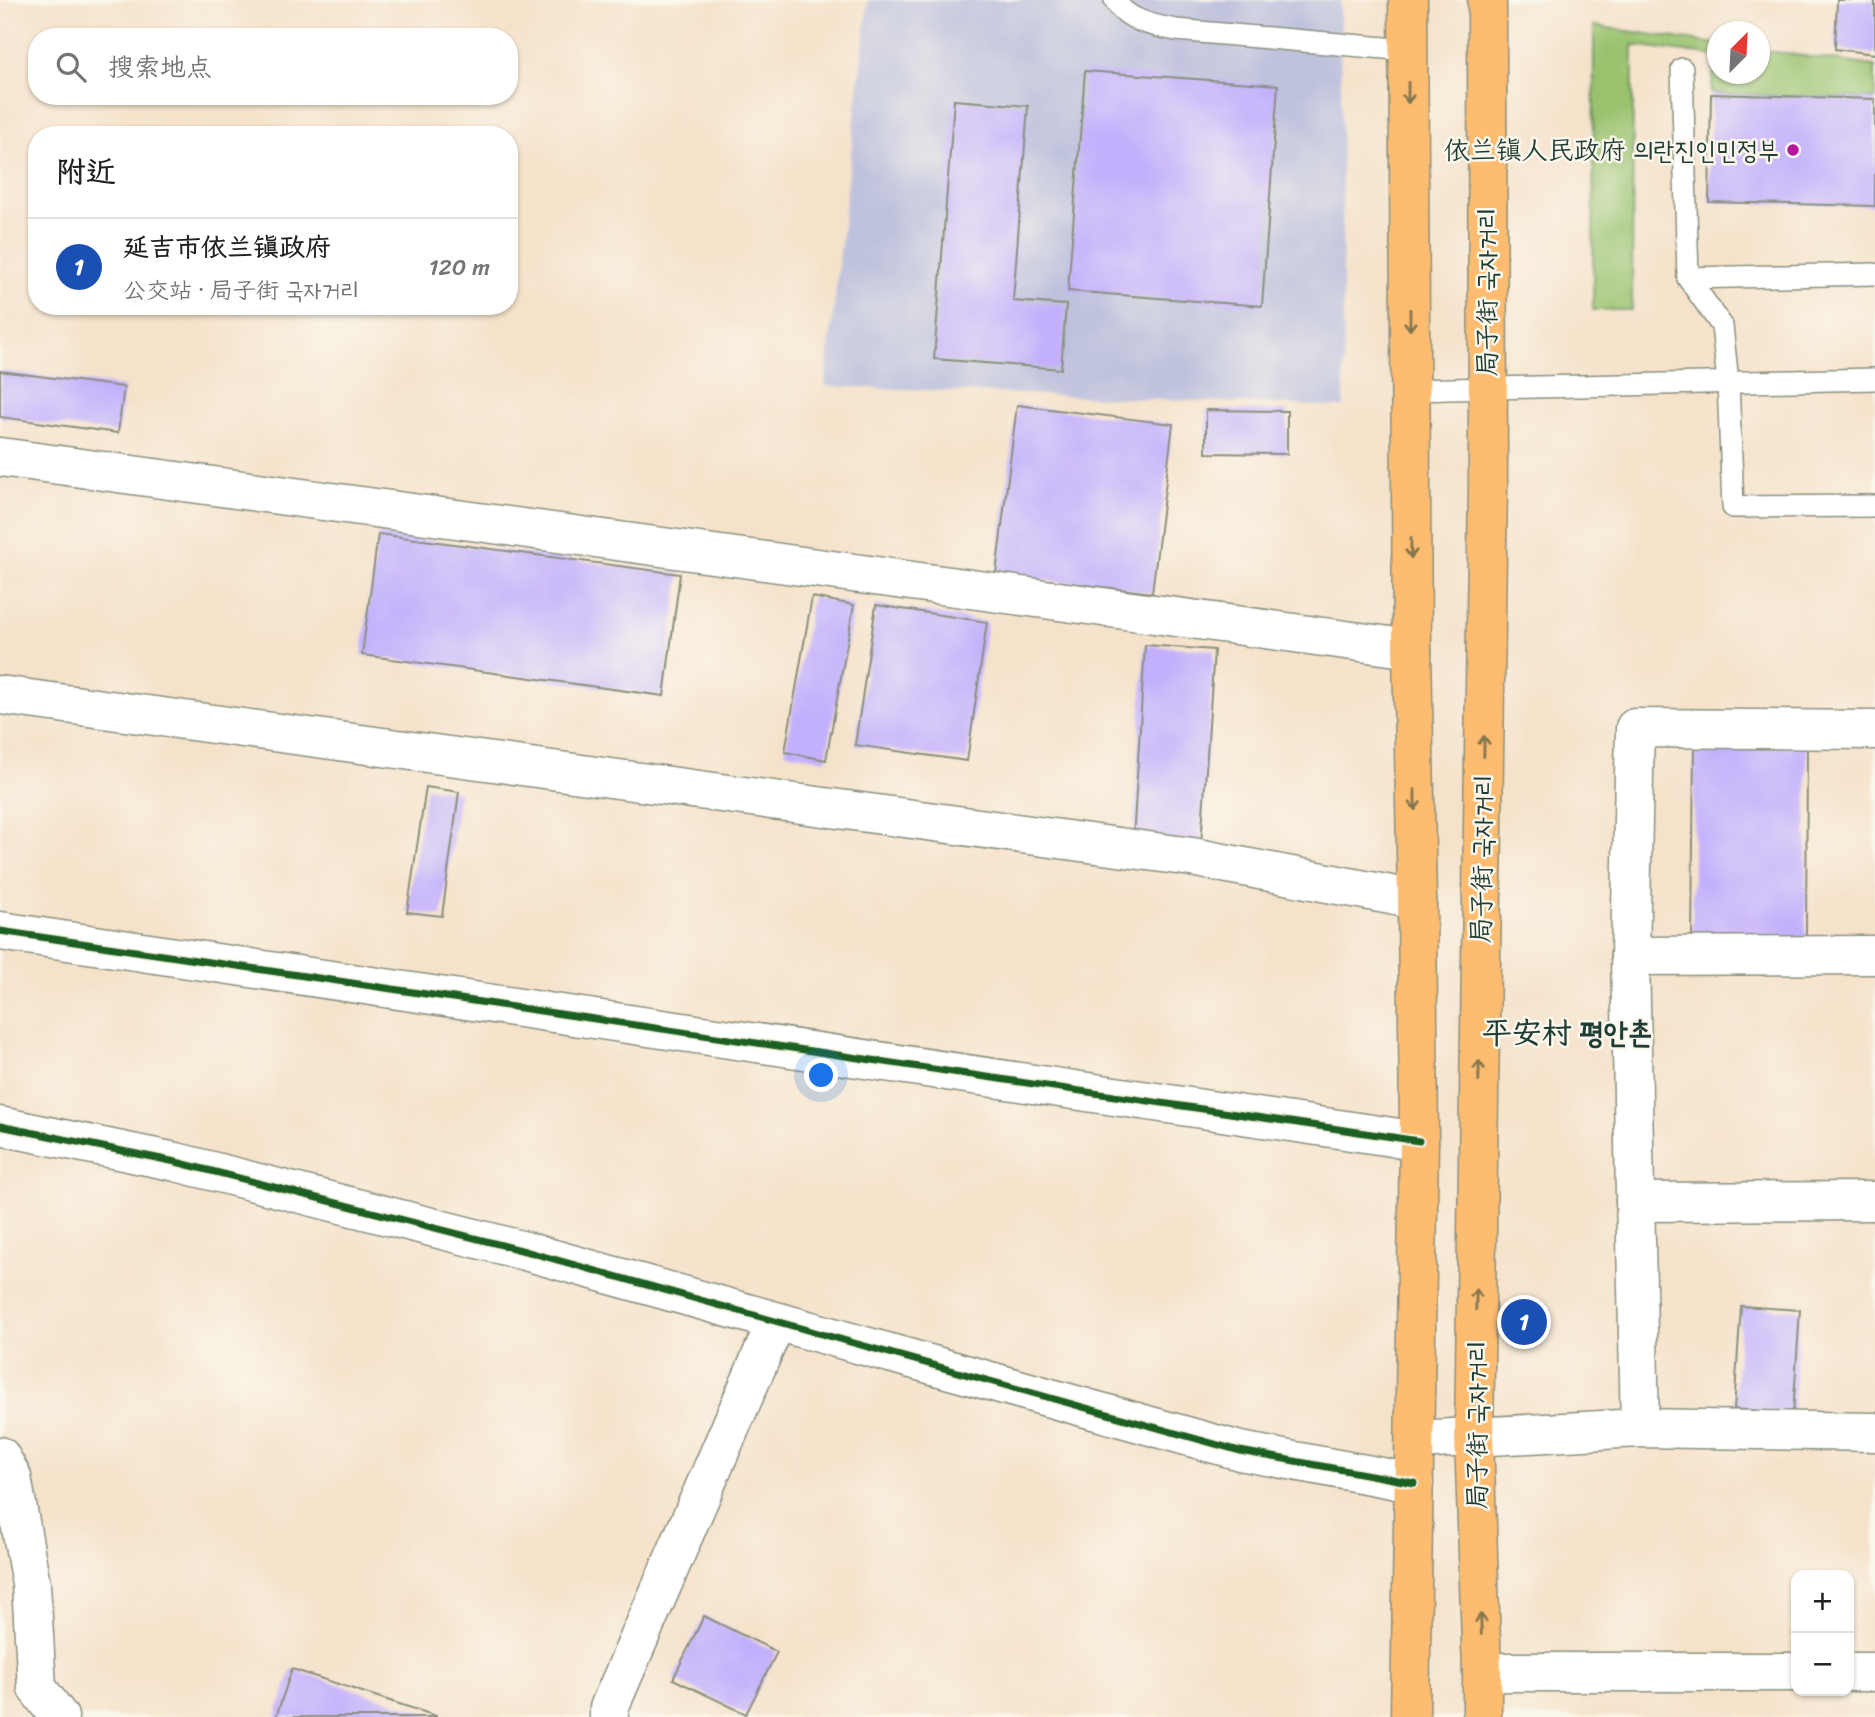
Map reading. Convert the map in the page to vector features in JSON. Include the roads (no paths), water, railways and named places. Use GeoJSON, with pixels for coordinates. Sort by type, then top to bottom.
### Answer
{"type":"FeatureCollection","features":[{"type":"Feature","properties":{"kind":"main road"},"geometry":{"type":"LineString","coordinates":[[1408,0],[1412,649],[1419,1141],[1410,1717]]}},
{"type":"Feature","properties":{"kind":"main road","name":"局子街 국자거리"},"geometry":{"type":"LineString","coordinates":[[1482,1717],[1474,1437],[1488,484],[1487,0]]}},
{"type":"Feature","properties":{"kind":"street"},"geometry":{"type":"LineString","coordinates":[[0,457],[1412,649]]}},
{"type":"Feature","properties":{"kind":"street"},"geometry":{"type":"LineString","coordinates":[[0,695],[1192,858],[1417,900]]}},
{"type":"Feature","properties":{"kind":"street"},"geometry":{"type":"LineString","coordinates":[[1640,1428],[1630,956],[1635,728],[1875,730]]}},
{"type":"Feature","properties":{"kind":"street"},"geometry":{"type":"LineString","coordinates":[[0,931],[1419,1141]]}},
{"type":"Feature","properties":{"kind":"street"},"geometry":{"type":"LineString","coordinates":[[1630,956],[1875,955]]}},
{"type":"Feature","properties":{"kind":"street"},"geometry":{"type":"LineString","coordinates":[[0,1126],[189,1166],[525,1251],[1240,1451],[1414,1483]]}},
{"type":"Feature","properties":{"kind":"street"},"geometry":{"type":"LineString","coordinates":[[1634,1202],[1875,1200]]}},
{"type":"Feature","properties":{"kind":"street"},"geometry":{"type":"LineString","coordinates":[[609,1717],[609,1708],[776,1322]]}},
{"type":"Feature","properties":{"kind":"street"},"geometry":{"type":"LineString","coordinates":[[1415,1440],[1640,1428],[1875,1432]]}},
{"type":"Feature","properties":{"kind":"street"},"geometry":{"type":"LineString","coordinates":[[0,1457],[12,1477],[31,1584],[37,1688],[59,1717]]}},
{"type":"Feature","properties":{"kind":"street"},"geometry":{"type":"LineString","coordinates":[[1482,1672],[1791,1672]]}},
{"type":"Feature","properties":{"kind":"street"},"geometry":{"type":"LineString","coordinates":[[1854,1672],[1875,1672]]}},
{"type":"Feature","properties":{"kind":"lane"},"geometry":{"type":"LineString","coordinates":[[1115,0],[1119,7],[1131,16],[1152,25],[1176,30],[1408,50]]}},
{"type":"Feature","properties":{"kind":"lane"},"geometry":{"type":"LineString","coordinates":[[1682,69],[1688,278],[1722,326],[1728,382],[1733,507],[1875,506]]}},
{"type":"Feature","properties":{"kind":"lane"},"geometry":{"type":"LineString","coordinates":[[1688,278],[1875,274]]}},
{"type":"Feature","properties":{"kind":"lane"},"geometry":{"type":"LineString","coordinates":[[1410,390],[1875,379]]}},
{"type":"Feature","properties":{"kind":"place","name":"依兰镇人民政府 의란진인민정부"},"geometry":{"type":"Point","coordinates":[1793,150]}},
{"type":"Feature","properties":{"kind":"place","name":"延吉市依兰镇政府"},"geometry":{"type":"Point","coordinates":[1524,1322]}},
{"type":"Feature","properties":{"kind":"district","name":"平安村 평안촌"},"geometry":{"type":"Point","coordinates":[1567,1033]}}]}
